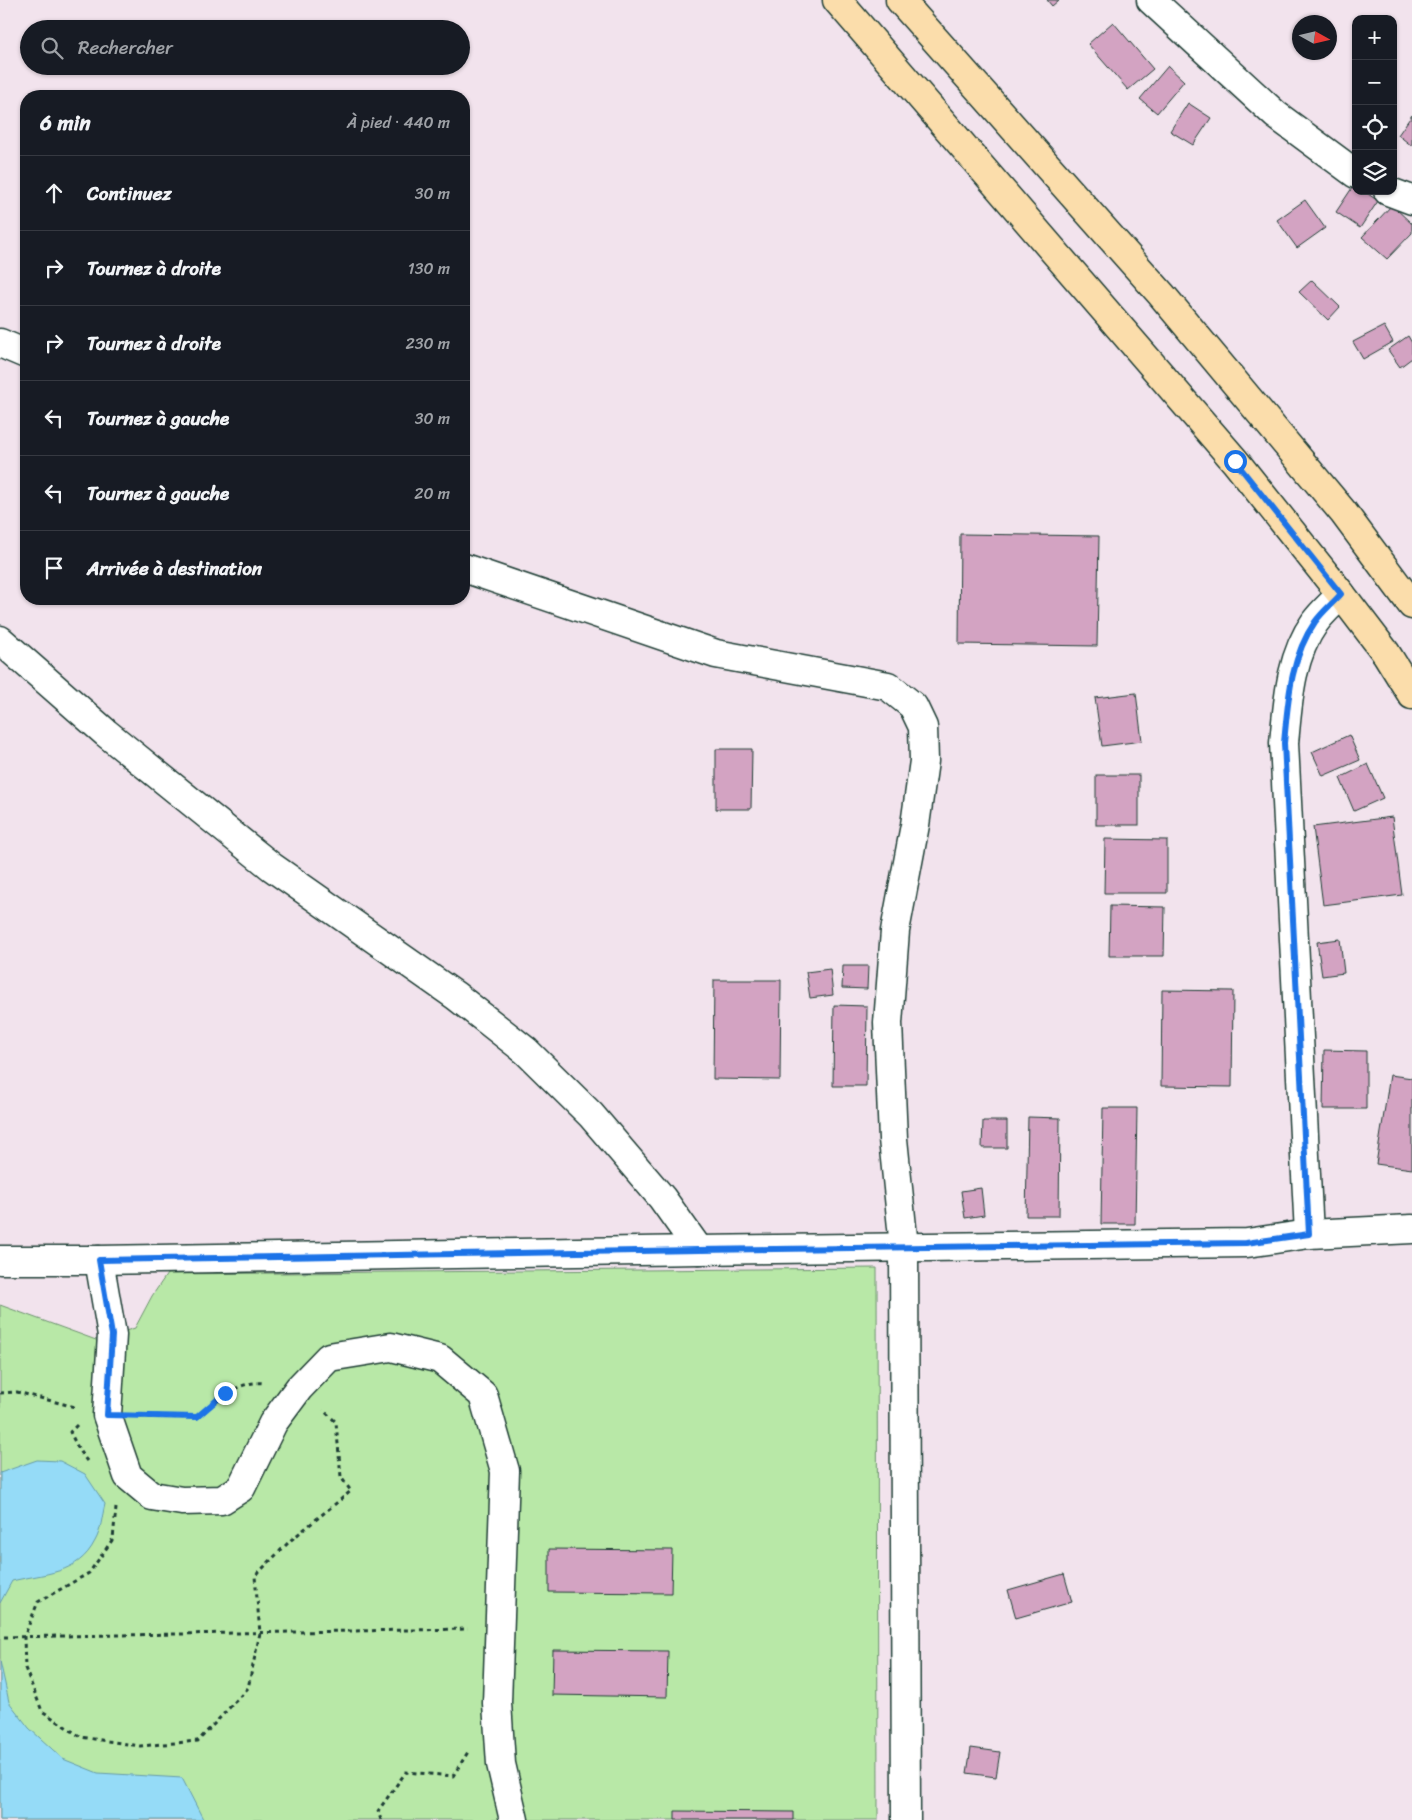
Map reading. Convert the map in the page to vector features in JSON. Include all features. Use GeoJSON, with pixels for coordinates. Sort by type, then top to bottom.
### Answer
{"type":"FeatureCollection","features":[{"type":"Feature","properties":{"kind":"main road"},"geometry":{"type":"LineString","coordinates":[[837,0],[1235,461],[1386,653],[1412,695]]}},
{"type":"Feature","properties":{"kind":"main road"},"geometry":{"type":"LineString","coordinates":[[900,0],[1161,294],[1343,512],[1412,606]]}},
{"type":"Feature","properties":{"kind":"street"},"geometry":{"type":"LineString","coordinates":[[1151,0],[1276,116],[1352,171]]}},
{"type":"Feature","properties":{"kind":"street"},"geometry":{"type":"LineString","coordinates":[[1397,194],[1412,200]]}},
{"type":"Feature","properties":{"kind":"street"},"geometry":{"type":"LineString","coordinates":[[0,343],[20,351]]}},
{"type":"Feature","properties":{"kind":"street"},"geometry":{"type":"LineString","coordinates":[[470,570],[716,654],[888,686],[913,706],[923,727],[924,761],[915,825],[895,931],[888,1023],[893,1139],[904,1247],[906,1820]]}},
{"type":"Feature","properties":{"kind":"street"},"geometry":{"type":"LineString","coordinates":[[1309,1234],[1284,743],[1291,678],[1302,646],[1315,622],[1341,594]]}},
{"type":"Feature","properties":{"kind":"street"},"geometry":{"type":"LineString","coordinates":[[0,640],[106,733],[272,867],[456,996],[526,1051],[591,1115],[662,1198],[699,1250]]}},
{"type":"Feature","properties":{"kind":"street"},"geometry":{"type":"LineString","coordinates":[[0,1260],[1246,1243],[1309,1234],[1412,1229]]}},
{"type":"Feature","properties":{"kind":"street"},"geometry":{"type":"LineString","coordinates":[[99,1260],[112,1335],[99,1413],[128,1476],[152,1496],[182,1502],[222,1500],[240,1488],[273,1423],[299,1388],[328,1357],[391,1347],[440,1358],[484,1395],[505,1471],[497,1703],[501,1764],[514,1820]]}},
{"type":"Feature","properties":{"kind":"path"},"geometry":{"type":"LineString","coordinates":[[0,1393],[17,1392],[99,1413],[197,1417],[225,1393],[256,1382],[299,1388],[336,1422],[341,1477],[352,1491],[291,1540],[255,1576],[260,1633],[248,1688],[198,1741],[140,1746],[81,1737],[42,1711],[25,1668],[24,1637],[38,1602],[89,1573],[113,1538],[116,1504]]}},
{"type":"Feature","properties":{"kind":"path"},"geometry":{"type":"LineString","coordinates":[[92,1466],[80,1452],[70,1432],[99,1413]]}},
{"type":"Feature","properties":{"kind":"path"},"geometry":{"type":"LineString","coordinates":[[4,1637],[499,1628]]}},
{"type":"Feature","properties":{"kind":"path"},"geometry":{"type":"LineString","coordinates":[[381,1820],[378,1811],[406,1772],[453,1776],[472,1744]]}},
{"type":"Feature","properties":{"kind":"green space"},"geometry":{"type":"Polygon","coordinates":[[[877,1268],[878,1820],[0,1820],[0,1305],[96,1340],[135,1328],[152,1296],[167,1274],[877,1268]]]}},
{"type":"Feature","properties":{"kind":"water"},"geometry":{"type":"Polygon","coordinates":[[[37,1460],[60,1461],[85,1474],[105,1504],[100,1528],[88,1552],[79,1560],[59,1571],[12,1581],[0,1603],[0,1473],[37,1460]]]}},
{"type":"Feature","properties":{"kind":"water"},"geometry":{"type":"Polygon","coordinates":[[[0,1661],[9,1702],[29,1728],[63,1759],[98,1773],[182,1778],[203,1819],[0,1820],[0,1661]]]}},
{"type":"Feature","properties":{"kind":"building"},"geometry":{"type":"Polygon","coordinates":[[[1047,0],[1059,0],[1052,6],[1047,0]]]}},
{"type":"Feature","properties":{"kind":"building"},"geometry":{"type":"Polygon","coordinates":[[[1113,22],[1153,69],[1128,90],[1088,44],[1113,22]]]}},
{"type":"Feature","properties":{"kind":"building"},"geometry":{"type":"Polygon","coordinates":[[[1168,66],[1184,81],[1157,113],[1140,99],[1168,66]]]}},
{"type":"Feature","properties":{"kind":"building"},"geometry":{"type":"Polygon","coordinates":[[[1188,103],[1211,118],[1193,145],[1170,131],[1188,103]]]}},
{"type":"Feature","properties":{"kind":"building"},"geometry":{"type":"Polygon","coordinates":[[[1412,115],[1412,146],[1398,135],[1412,115]]]}},
{"type":"Feature","properties":{"kind":"building"},"geometry":{"type":"Polygon","coordinates":[[[1352,188],[1352,195],[1370,195],[1378,201],[1360,228],[1336,212],[1352,188]]]}},
{"type":"Feature","properties":{"kind":"building"},"geometry":{"type":"Polygon","coordinates":[[[1305,200],[1325,228],[1297,248],[1277,220],[1305,200]]]}},
{"type":"Feature","properties":{"kind":"building"},"geometry":{"type":"Polygon","coordinates":[[[1392,205],[1412,224],[1412,233],[1387,259],[1362,237],[1392,205]]]}},
{"type":"Feature","properties":{"kind":"building"},"geometry":{"type":"Polygon","coordinates":[[[1312,280],[1340,307],[1328,320],[1299,292],[1312,280]]]}},
{"type":"Feature","properties":{"kind":"building"},"geometry":{"type":"Polygon","coordinates":[[[1384,326],[1393,342],[1363,359],[1353,342],[1384,326]]]}},
{"type":"Feature","properties":{"kind":"building"},"geometry":{"type":"Polygon","coordinates":[[[1408,336],[1412,343],[1412,358],[1400,367],[1388,350],[1408,336]]]}},
{"type":"Feature","properties":{"kind":"building"},"geometry":{"type":"Polygon","coordinates":[[[960,534],[1099,536],[1097,646],[959,644],[960,534]]]}},
{"type":"Feature","properties":{"kind":"building"},"geometry":{"type":"Polygon","coordinates":[[[1136,693],[1142,741],[1102,746],[1095,698],[1136,693]]]}},
{"type":"Feature","properties":{"kind":"building"},"geometry":{"type":"Polygon","coordinates":[[[1349,735],[1360,760],[1323,776],[1312,752],[1349,735]]]}},
{"type":"Feature","properties":{"kind":"building"},"geometry":{"type":"Polygon","coordinates":[[[716,749],[752,749],[751,809],[716,809],[716,749]]]}},
{"type":"Feature","properties":{"kind":"building"},"geometry":{"type":"Polygon","coordinates":[[[1368,764],[1383,798],[1354,811],[1340,778],[1368,764]]]}},
{"type":"Feature","properties":{"kind":"building"},"geometry":{"type":"Polygon","coordinates":[[[1096,775],[1139,775],[1139,825],[1096,825],[1096,775]]]}},
{"type":"Feature","properties":{"kind":"building"},"geometry":{"type":"Polygon","coordinates":[[[1392,817],[1402,895],[1323,905],[1313,827],[1392,817]]]}},
{"type":"Feature","properties":{"kind":"building"},"geometry":{"type":"Polygon","coordinates":[[[1105,839],[1167,840],[1167,893],[1104,893],[1105,839]]]}},
{"type":"Feature","properties":{"kind":"building"},"geometry":{"type":"Polygon","coordinates":[[[1110,906],[1165,907],[1164,956],[1109,956],[1110,906]]]}},
{"type":"Feature","properties":{"kind":"building"},"geometry":{"type":"Polygon","coordinates":[[[1340,939],[1344,973],[1322,976],[1317,942],[1340,939]]]}},
{"type":"Feature","properties":{"kind":"building"},"geometry":{"type":"Polygon","coordinates":[[[843,966],[868,966],[867,989],[842,988],[843,966]]]}},
{"type":"Feature","properties":{"kind":"building"},"geometry":{"type":"Polygon","coordinates":[[[830,969],[833,995],[810,998],[806,972],[830,969]]]}},
{"type":"Feature","properties":{"kind":"building"},"geometry":{"type":"Polygon","coordinates":[[[714,980],[781,980],[780,1080],[713,1079],[714,980]]]}},
{"type":"Feature","properties":{"kind":"building"},"geometry":{"type":"Polygon","coordinates":[[[1162,990],[1233,991],[1232,1087],[1161,1086],[1162,990]]]}},
{"type":"Feature","properties":{"kind":"building"},"geometry":{"type":"Polygon","coordinates":[[[834,1005],[867,1006],[866,1086],[833,1086],[834,1005]]]}},
{"type":"Feature","properties":{"kind":"building"},"geometry":{"type":"Polygon","coordinates":[[[1324,1050],[1366,1051],[1366,1109],[1323,1109],[1324,1050]]]}},
{"type":"Feature","properties":{"kind":"building"},"geometry":{"type":"Polygon","coordinates":[[[1390,1075],[1412,1078],[1412,1169],[1376,1164],[1390,1075]]]}},
{"type":"Feature","properties":{"kind":"building"},"geometry":{"type":"Polygon","coordinates":[[[1103,1108],[1137,1108],[1135,1224],[1101,1224],[1103,1108]]]}},
{"type":"Feature","properties":{"kind":"building"},"geometry":{"type":"Polygon","coordinates":[[[1028,1117],[1060,1118],[1059,1216],[1026,1216],[1028,1117]]]}},
{"type":"Feature","properties":{"kind":"building"},"geometry":{"type":"Polygon","coordinates":[[[983,1121],[1007,1121],[1007,1148],[982,1148],[983,1121]]]}},
{"type":"Feature","properties":{"kind":"building"},"geometry":{"type":"Polygon","coordinates":[[[981,1188],[984,1215],[965,1218],[961,1191],[981,1188]]]}},
{"type":"Feature","properties":{"kind":"building"},"geometry":{"type":"Polygon","coordinates":[[[549,1549],[672,1550],[671,1593],[549,1592],[549,1549]]]}},
{"type":"Feature","properties":{"kind":"building"},"geometry":{"type":"Polygon","coordinates":[[[1064,1574],[1072,1602],[1016,1618],[1008,1590],[1064,1574]]]}},
{"type":"Feature","properties":{"kind":"building"},"geometry":{"type":"Polygon","coordinates":[[[553,1650],[668,1651],[667,1697],[552,1695],[553,1650]]]}},
{"type":"Feature","properties":{"kind":"building"},"geometry":{"type":"Polygon","coordinates":[[[971,1748],[1000,1752],[996,1777],[967,1773],[971,1748]]]}},
{"type":"Feature","properties":{"kind":"building"},"geometry":{"type":"Polygon","coordinates":[[[675,1811],[793,1812],[793,1820],[675,1820],[675,1811]]]}},
{"type":"Feature","properties":{"kind":"route"},"geometry":{"type":"LineString","coordinates":[[225,1393],[197,1417],[107,1415],[112,1335],[99,1260],[1246,1243],[1309,1234],[1284,743],[1291,678],[1302,646],[1315,622],[1341,594],[1235,461]]}}]}
